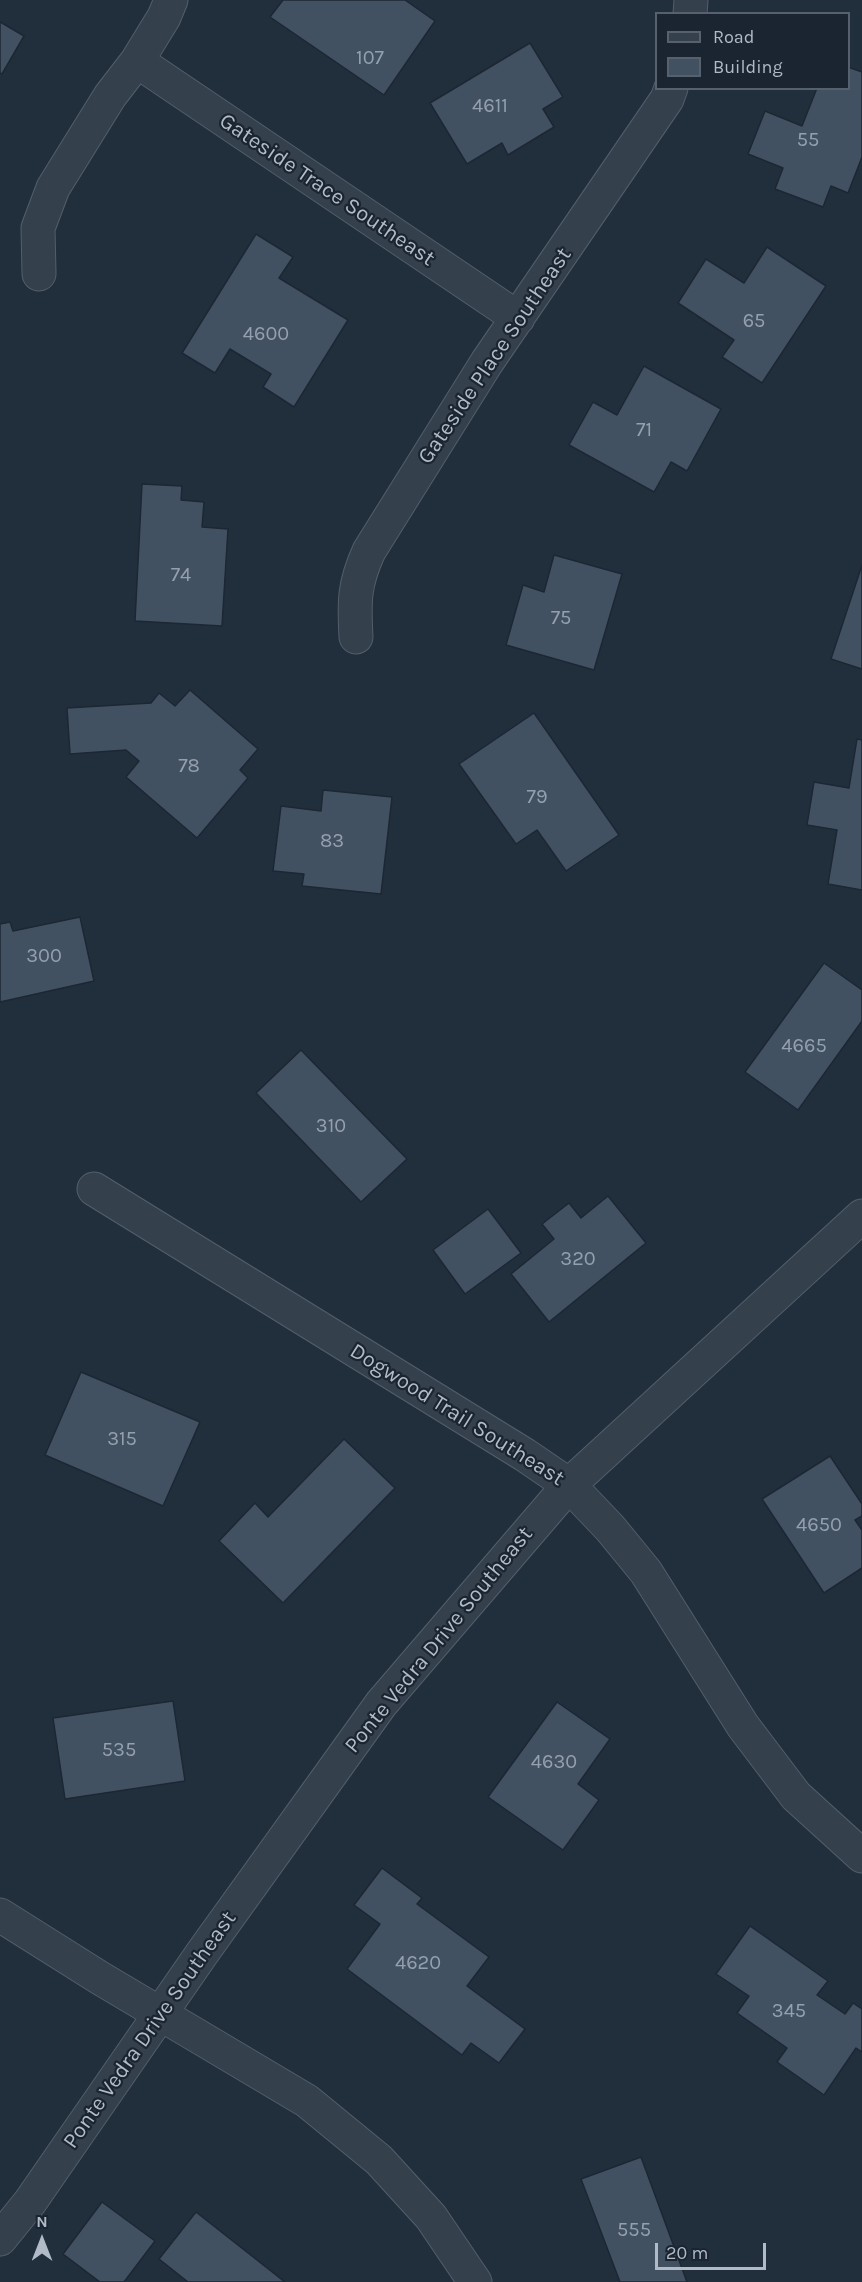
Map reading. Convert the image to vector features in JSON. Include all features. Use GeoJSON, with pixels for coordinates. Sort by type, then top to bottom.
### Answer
{"type":"FeatureCollection","features":[{"type":"Feature","properties":{"kind":"street"},"geometry":{"type":"LineString","coordinates":[[39,274],[38,228],[52,188],[110,96],[137,61],[164,17],[171,0]]}},
{"type":"Feature","properties":{"kind":"street","name":"Gateside Trace Southeast"},"geometry":{"type":"LineString","coordinates":[[137,61],[518,318]]}},
{"type":"Feature","properties":{"kind":"street","name":"Gateside Place Southeast"},"geometry":{"type":"LineString","coordinates":[[356,637],[354,603],[358,575],[369,551],[487,362],[667,99],[670,90]]}},
{"type":"Feature","properties":{"kind":"street","name":"Dogwood Trail Southeast"},"geometry":{"type":"LineString","coordinates":[[94,1189],[525,1455],[569,1485],[610,1528],[646,1572],[743,1726],[796,1796],[862,1856]]}},
{"type":"Feature","properties":{"kind":"street","name":"Ponte Vedra Drive Southeast"},"geometry":{"type":"LineString","coordinates":[[0,2239],[30,2202],[118,2072],[381,1704],[569,1485],[862,1216]]}},
{"type":"Feature","properties":{"kind":"street"},"geometry":{"type":"LineString","coordinates":[[0,1915],[308,2101],[380,2160],[431,2217],[476,2282]]}},
{"type":"Feature","properties":{"kind":"building"},"geometry":{"type":"Polygon","coordinates":[[[283,0],[405,0],[435,21],[384,95],[270,17],[283,0]]]}},
{"type":"Feature","properties":{"kind":"building"},"geometry":{"type":"Polygon","coordinates":[[[0,22],[24,36],[2,74],[0,73],[0,22]]]}},
{"type":"Feature","properties":{"kind":"building"},"geometry":{"type":"Polygon","coordinates":[[[530,43],[563,97],[543,109],[554,127],[508,155],[502,143],[467,164],[430,103],[530,43]]]}},
{"type":"Feature","properties":{"kind":"building"},"geometry":{"type":"Polygon","coordinates":[[[850,68],[862,72],[862,157],[848,193],[831,186],[823,207],[775,189],[783,168],[748,154],[765,111],[802,126],[816,90],[850,90],[850,68]]]}},
{"type":"Feature","properties":{"kind":"building"},"geometry":{"type":"Polygon","coordinates":[[[256,234],[293,257],[279,278],[348,320],[294,407],[263,387],[271,374],[230,349],[215,373],[182,353],[256,234]]]}},
{"type":"Feature","properties":{"kind":"building"},"geometry":{"type":"Polygon","coordinates":[[[767,247],[826,286],[762,383],[722,357],[734,340],[678,303],[706,259],[744,283],[767,247]]]}},
{"type":"Feature","properties":{"kind":"building"},"geometry":{"type":"Polygon","coordinates":[[[644,366],[721,409],[687,471],[671,462],[654,492],[569,445],[593,402],[617,415],[644,366]]]}},
{"type":"Feature","properties":{"kind":"building"},"geometry":{"type":"Polygon","coordinates":[[[142,484],[182,486],[181,500],[204,502],[202,527],[228,529],[222,626],[135,621],[142,484]]]}},
{"type":"Feature","properties":{"kind":"building"},"geometry":{"type":"Polygon","coordinates":[[[554,555],[622,574],[594,670],[506,645],[523,585],[544,592],[554,555]]]}},
{"type":"Feature","properties":{"kind":"building"},"geometry":{"type":"Polygon","coordinates":[[[862,565],[862,669],[831,659],[862,565]]]}},
{"type":"Feature","properties":{"kind":"building"},"geometry":{"type":"Polygon","coordinates":[[[190,690],[258,749],[240,770],[248,778],[197,838],[126,777],[139,761],[126,750],[70,754],[67,708],[151,703],[159,693],[175,706],[190,690]]]}},
{"type":"Feature","properties":{"kind":"building"},"geometry":{"type":"Polygon","coordinates":[[[534,713],[619,835],[566,871],[537,830],[516,844],[459,764],[534,713]]]}},
{"type":"Feature","properties":{"kind":"building"},"geometry":{"type":"Polygon","coordinates":[[[857,739],[862,740],[862,890],[828,884],[837,830],[807,825],[814,782],[849,788],[857,739]]]}},
{"type":"Feature","properties":{"kind":"building"},"geometry":{"type":"Polygon","coordinates":[[[323,790],[392,797],[381,894],[302,886],[304,874],[273,871],[281,806],[321,811],[323,790]]]}},
{"type":"Feature","properties":{"kind":"building"},"geometry":{"type":"Polygon","coordinates":[[[80,917],[94,981],[0,1002],[0,924],[10,922],[13,931],[80,917]]]}},
{"type":"Feature","properties":{"kind":"building"},"geometry":{"type":"Polygon","coordinates":[[[824,963],[862,990],[862,1021],[798,1110],[745,1072],[824,963]]]}},
{"type":"Feature","properties":{"kind":"building"},"geometry":{"type":"Polygon","coordinates":[[[301,1050],[407,1159],[361,1202],[256,1093],[301,1050]]]}},
{"type":"Feature","properties":{"kind":"building"},"geometry":{"type":"Polygon","coordinates":[[[608,1196],[646,1243],[549,1322],[511,1274],[554,1239],[542,1224],[569,1203],[581,1218],[608,1196]]]}},
{"type":"Feature","properties":{"kind":"building"},"geometry":{"type":"Polygon","coordinates":[[[488,1209],[521,1253],[465,1294],[433,1250],[488,1209]]]}},
{"type":"Feature","properties":{"kind":"building"},"geometry":{"type":"Polygon","coordinates":[[[81,1372],[200,1422],[163,1506],[45,1455],[81,1372]]]}},
{"type":"Feature","properties":{"kind":"building"},"geometry":{"type":"Polygon","coordinates":[[[344,1439],[395,1488],[283,1603],[219,1541],[255,1503],[268,1517],[344,1439]]]}},
{"type":"Feature","properties":{"kind":"building"},"geometry":{"type":"Polygon","coordinates":[[[830,1456],[862,1504],[862,1516],[855,1520],[862,1530],[862,1568],[824,1593],[762,1499],[830,1456]]]}},
{"type":"Feature","properties":{"kind":"building"},"geometry":{"type":"Polygon","coordinates":[[[173,1701],[185,1781],[65,1799],[53,1718],[173,1701]]]}},
{"type":"Feature","properties":{"kind":"building"},"geometry":{"type":"Polygon","coordinates":[[[557,1702],[610,1739],[578,1784],[599,1800],[563,1850],[488,1797],[557,1702]]]}},
{"type":"Feature","properties":{"kind":"building"},"geometry":{"type":"Polygon","coordinates":[[[382,1868],[422,1898],[417,1904],[489,1957],[467,1986],[525,2029],[499,2063],[471,2043],[462,2055],[347,1969],[380,1924],[354,1905],[382,1868]]]}},
{"type":"Feature","properties":{"kind":"building"},"geometry":{"type":"Polygon","coordinates":[[[750,1926],[828,1981],[817,1995],[845,2014],[853,2003],[862,2009],[862,2052],[856,2048],[824,2095],[777,2062],[787,2048],[737,2013],[749,1996],[716,1974],[750,1926]]]}},
{"type":"Feature","properties":{"kind":"building"},"geometry":{"type":"Polygon","coordinates":[[[641,2157],[687,2282],[620,2282],[581,2179],[641,2157]]]}},
{"type":"Feature","properties":{"kind":"building"},"geometry":{"type":"Polygon","coordinates":[[[102,2202],[155,2241],[124,2282],[100,2282],[63,2254],[102,2202]]]}},
{"type":"Feature","properties":{"kind":"building"},"geometry":{"type":"Polygon","coordinates":[[[196,2212],[285,2282],[188,2282],[159,2259],[196,2212]]]}}]}
